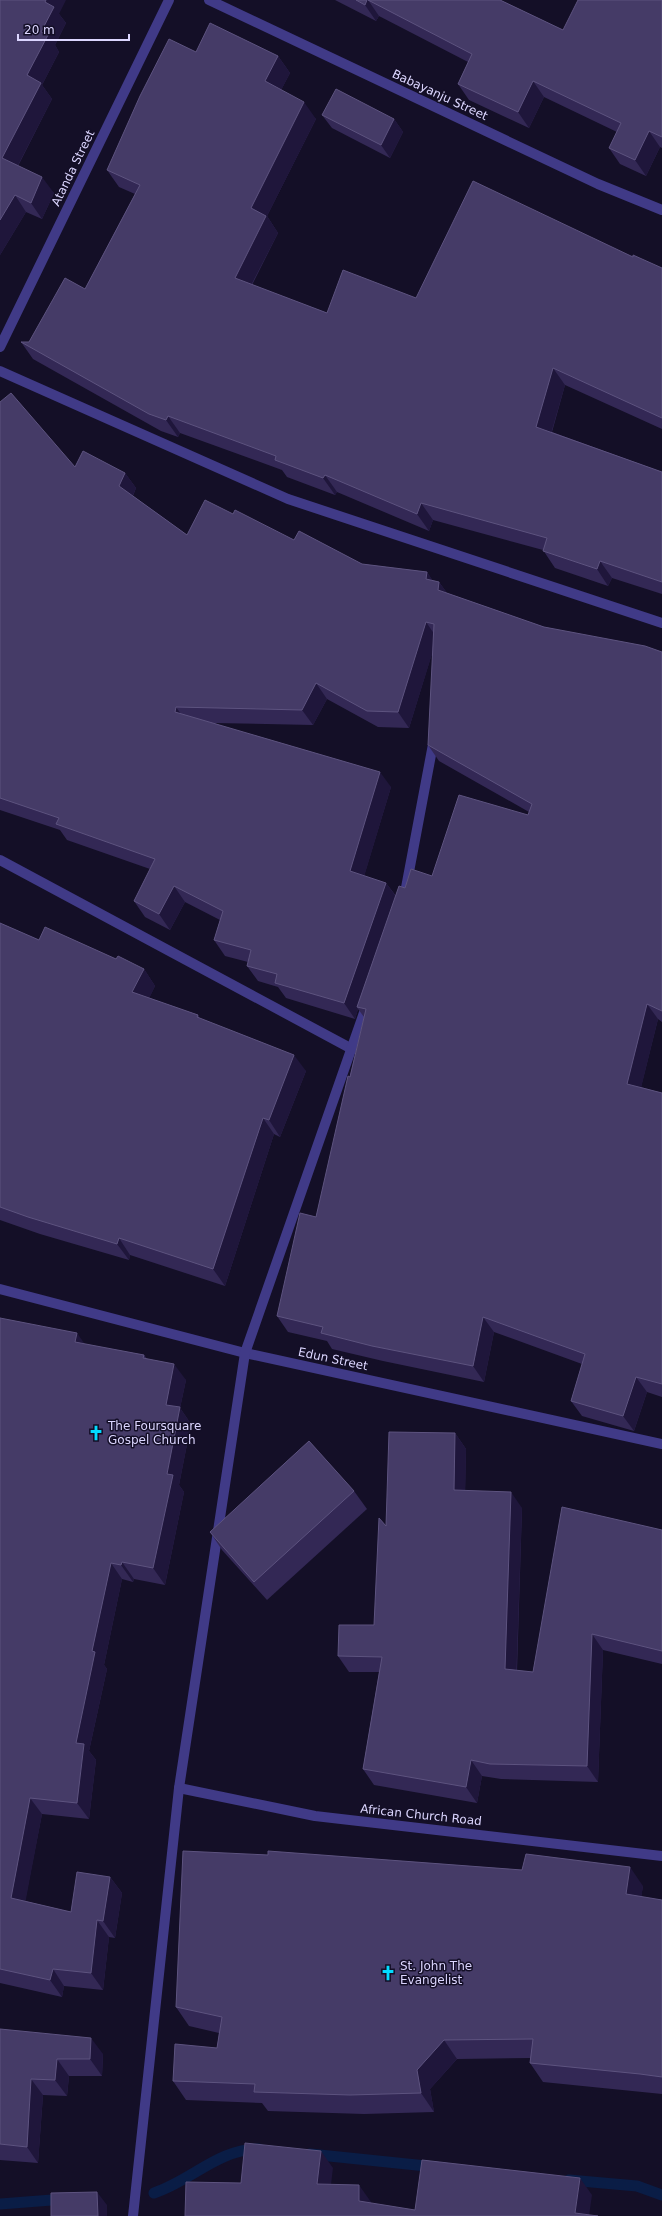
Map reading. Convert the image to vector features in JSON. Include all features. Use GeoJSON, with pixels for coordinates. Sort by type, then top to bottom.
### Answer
{"type":"FeatureCollection","features":[{"type":"Feature","properties":{"kind":"street","name":"Atanda Street"},"geometry":{"type":"LineString","coordinates":[[0,347],[169,0]]}},
{"type":"Feature","properties":{"kind":"street","name":"Babayanju Street"},"geometry":{"type":"LineString","coordinates":[[209,0],[598,184],[662,210]]}},
{"type":"Feature","properties":{"kind":"street"},"geometry":{"type":"LineString","coordinates":[[0,371],[288,499],[662,622]]}},
{"type":"Feature","properties":{"kind":"street"},"geometry":{"type":"LineString","coordinates":[[402,903],[434,737]]}},
{"type":"Feature","properties":{"kind":"street"},"geometry":{"type":"LineString","coordinates":[[0,860],[352,1049]]}},
{"type":"Feature","properties":{"kind":"street"},"geometry":{"type":"LineString","coordinates":[[133,2216],[180,1788],[245,1353],[370,998]]}},
{"type":"Feature","properties":{"kind":"street","name":"Edun Street"},"geometry":{"type":"LineString","coordinates":[[0,1290],[245,1353],[662,1444]]}},
{"type":"Feature","properties":{"kind":"street","name":"African Church Road"},"geometry":{"type":"LineString","coordinates":[[180,1788],[315,1816],[662,1856]]}},
{"type":"Feature","properties":{"kind":"building"},"geometry":{"type":"Polygon","coordinates":[[[0,0],[46,0],[45,2],[54,7],[41,32],[48,35],[27,75],[41,83],[2,158],[42,177],[31,203],[15,195],[0,220],[0,0]]]}},
{"type":"Feature","properties":{"kind":"building"},"geometry":{"type":"Polygon","coordinates":[[[356,0],[367,0],[365,5],[356,0]]]}},
{"type":"Feature","properties":{"kind":"building"},"geometry":{"type":"Polygon","coordinates":[[[368,0],[500,0],[563,30],[578,0],[662,0],[662,137],[649,131],[635,160],[609,148],[621,123],[533,81],[518,112],[458,84],[472,54],[368,0]]]}},
{"type":"Feature","properties":{"kind":"building"},"geometry":{"type":"Polygon","coordinates":[[[210,23],[278,56],[265,81],[304,102],[251,208],[266,216],[235,278],[327,313],[343,270],[416,298],[473,181],[633,257],[633,255],[662,268],[662,418],[553,368],[536,427],[662,472],[662,582],[600,561],[597,569],[543,551],[547,538],[421,503],[417,514],[325,475],[323,478],[275,460],[276,456],[168,416],[166,420],[149,414],[21,342],[29,342],[65,278],[85,289],[140,185],[107,170],[140,96],[169,39],[196,52],[210,23]]]}},
{"type":"Feature","properties":{"kind":"building"},"geometry":{"type":"Polygon","coordinates":[[[336,89],[394,119],[381,145],[322,115],[336,89]]]}},
{"type":"Feature","properties":{"kind":"building"},"geometry":{"type":"Polygon","coordinates":[[[11,393],[75,467],[83,451],[125,473],[119,486],[187,535],[205,500],[233,514],[235,510],[294,540],[299,531],[362,564],[427,572],[426,579],[439,582],[438,590],[544,627],[645,646],[662,652],[662,1011],[647,1004],[627,1084],[662,1093],[662,1384],[636,1377],[623,1416],[571,1401],[585,1354],[483,1317],[473,1366],[372,1346],[321,1333],[323,1327],[277,1316],[300,1213],[316,1217],[348,1076],[350,1077],[366,1009],[357,1007],[399,886],[405,888],[411,869],[432,876],[459,795],[528,815],[532,804],[428,745],[434,624],[426,622],[398,712],[367,711],[316,683],[302,710],[176,707],[175,712],[380,772],[350,871],[386,883],[344,1003],[275,983],[277,974],[247,966],[251,950],[214,940],[223,911],[174,886],[159,914],[134,901],[155,859],[56,824],[59,818],[0,798],[0,402],[11,393]]]}},
{"type":"Feature","properties":{"kind":"building"},"geometry":{"type":"Polygon","coordinates":[[[0,923],[39,940],[45,927],[116,959],[118,956],[144,969],[132,992],[198,1015],[197,1017],[294,1055],[269,1120],[263,1118],[213,1269],[119,1238],[117,1244],[0,1207],[0,923]]]}},
{"type":"Feature","properties":{"kind":"building"},"geometry":{"type":"Polygon","coordinates":[[[0,1318],[77,1333],[75,1342],[144,1355],[143,1358],[174,1364],[166,1405],[180,1407],[167,1474],[173,1475],[153,1568],[122,1562],[121,1565],[111,1563],[92,1651],[95,1652],[76,1743],[84,1744],[77,1803],[30,1798],[11,1898],[71,1912],[77,1872],[110,1877],[103,1921],[97,1920],[91,1973],[53,1969],[50,1980],[0,1969],[0,1318]]]}},
{"type":"Feature","properties":{"kind":"building"},"geometry":{"type":"Polygon","coordinates":[[[389,1432],[455,1433],[454,1490],[511,1492],[505,1669],[533,1672],[562,1507],[662,1530],[662,1651],[592,1634],[587,1766],[490,1764],[471,1760],[466,1787],[363,1769],[382,1657],[338,1656],[339,1625],[374,1625],[379,1518],[386,1526],[389,1432]]]}},
{"type":"Feature","properties":{"kind":"building"},"geometry":{"type":"Polygon","coordinates":[[[309,1441],[354,1491],[254,1582],[210,1532],[309,1441]]]}},
{"type":"Feature","properties":{"kind":"building"},"geometry":{"type":"Polygon","coordinates":[[[183,1851],[268,1855],[268,1851],[522,1870],[526,1854],[630,1867],[626,1894],[662,1900],[662,2077],[530,2063],[533,2039],[444,2040],[417,2070],[421,2093],[350,2095],[254,2092],[255,2084],[173,2081],[175,2044],[217,2048],[222,2017],[176,2007],[183,1851]]]}},
{"type":"Feature","properties":{"kind":"building"},"geometry":{"type":"Polygon","coordinates":[[[0,2029],[91,2038],[90,2059],[57,2059],[55,2080],[31,2079],[27,2147],[0,2144],[0,2029]]]}},
{"type":"Feature","properties":{"kind":"building"},"geometry":{"type":"Polygon","coordinates":[[[245,2143],[321,2151],[317,2184],[359,2185],[359,2201],[415,2210],[422,2160],[580,2178],[575,2213],[598,2216],[185,2216],[186,2182],[241,2183],[245,2143]]]}},
{"type":"Feature","properties":{"kind":"building"},"geometry":{"type":"Polygon","coordinates":[[[97,2192],[98,2216],[51,2216],[51,2193],[97,2192]]]}},
{"type":"Feature","properties":{"kind":"waterway"},"geometry":{"type":"LineString","coordinates":[[154,2193],[167,2188],[205,2166],[230,2154],[244,2150],[259,2149]]}},
{"type":"Feature","properties":{"kind":"waterway"},"geometry":{"type":"LineString","coordinates":[[310,2154],[436,2167]]}},
{"type":"Feature","properties":{"kind":"waterway"},"geometry":{"type":"LineString","coordinates":[[569,2180],[637,2186],[662,2195]]}},
{"type":"Feature","properties":{"kind":"waterway"},"geometry":{"type":"LineString","coordinates":[[0,2204],[65,2199]]}},
{"type":"Feature","properties":{"kind":"place","name":"The Foursquare Gospel Church"},"geometry":{"type":"Point","coordinates":[96,1433]}},
{"type":"Feature","properties":{"kind":"place","name":"St. John The Evangelist"},"geometry":{"type":"Point","coordinates":[388,1973]}}]}
